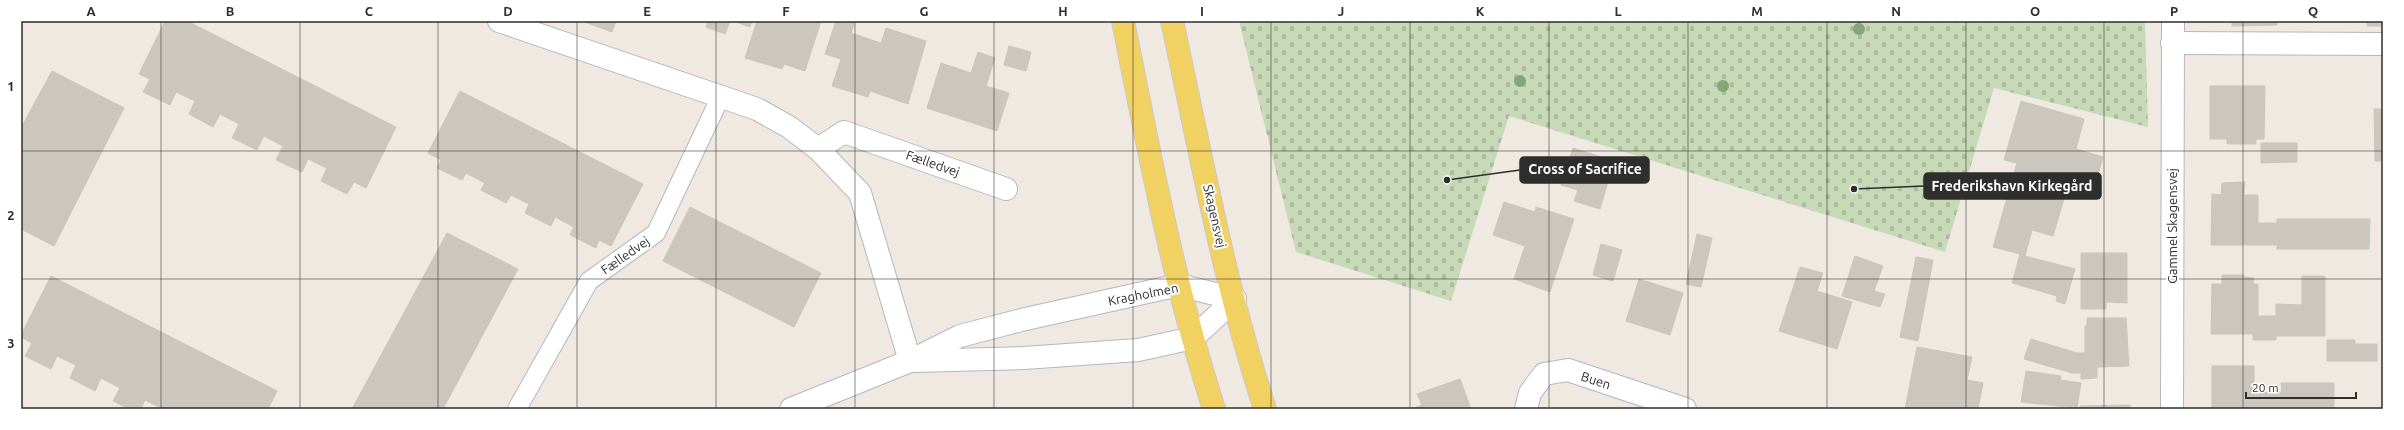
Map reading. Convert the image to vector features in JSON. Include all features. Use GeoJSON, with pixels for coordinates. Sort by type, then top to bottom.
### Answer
{"type":"FeatureCollection","features":[{"type":"Feature","properties":{"kind":"main road"},"geometry":{"type":"LineString","coordinates":[[1123,21],[1152,169],[1179,285],[1214,409]]}},
{"type":"Feature","properties":{"kind":"main road","name":"Skagensvej"},"geometry":{"type":"LineString","coordinates":[[1172,21],[1210,196],[1247,355],[1265,409]]}},
{"type":"Feature","properties":{"kind":"street"},"geometry":{"type":"LineString","coordinates":[[499,21],[757,109],[789,127],[818,148],[860,193],[910,361]]}},
{"type":"Feature","properties":{"kind":"street","name":"Gammel Skagensvej"},"geometry":{"type":"LineString","coordinates":[[2172,409],[2173,21]]}},
{"type":"Feature","properties":{"kind":"street"},"geometry":{"type":"LineString","coordinates":[[2172,43],[2383,44]]}},
{"type":"Feature","properties":{"kind":"street","name":"Fælledvej"},"geometry":{"type":"LineString","coordinates":[[818,148],[844,132],[1006,189]]}},
{"type":"Feature","properties":{"kind":"street","name":"Kragholmen"},"geometry":{"type":"LineString","coordinates":[[791,409],[910,361],[960,336],[1021,320],[1179,285],[1235,299]]}},
{"type":"Feature","properties":{"kind":"street"},"geometry":{"type":"LineString","coordinates":[[1193,338],[1235,299]]}},
{"type":"Feature","properties":{"kind":"street","name":"Kragholmen"},"geometry":{"type":"LineString","coordinates":[[910,361],[1024,358],[1138,350],[1193,338]]}},
{"type":"Feature","properties":{"kind":"street","name":"Buen"},"geometry":{"type":"LineString","coordinates":[[1526,409],[1530,393],[1544,374],[1568,370],[1685,409]]}},
{"type":"Feature","properties":{"kind":"lane","name":"Fælledvej"},"geometry":{"type":"LineString","coordinates":[[517,409],[589,281],[656,233],[721,96]]}},
{"type":"Feature","properties":{"kind":"green space"},"geometry":{"type":"Polygon","coordinates":[[[1239,21],[2145,21],[2148,127],[1994,88],[1945,252],[1509,116],[1451,301],[1296,252],[1239,21]]]}},
{"type":"Feature","properties":{"kind":"building"},"geometry":{"type":"Polygon","coordinates":[[[165,21],[187,21],[396,127],[366,188],[354,182],[347,194],[321,181],[327,168],[308,159],[302,172],[276,160],[283,146],[264,136],[257,150],[232,138],[239,124],[220,114],[213,127],[189,114],[195,101],[176,92],[170,105],[143,92],[150,79],[139,74],[165,21]]]}},
{"type":"Feature","properties":{"kind":"building"},"geometry":{"type":"Polygon","coordinates":[[[582,21],[616,21],[612,32],[582,21]]]}},
{"type":"Feature","properties":{"kind":"building"},"geometry":{"type":"Polygon","coordinates":[[[708,21],[730,21],[725,34],[706,27],[708,21]]]}},
{"type":"Feature","properties":{"kind":"building"},"geometry":{"type":"Polygon","coordinates":[[[733,21],[752,21],[750,27],[733,21]]]}},
{"type":"Feature","properties":{"kind":"building"},"geometry":{"type":"Polygon","coordinates":[[[757,21],[821,21],[805,71],[784,64],[782,69],[745,58],[757,21]]]}},
{"type":"Feature","properties":{"kind":"building"},"geometry":{"type":"Polygon","coordinates":[[[836,21],[855,21],[851,33],[881,43],[886,28],[926,41],[908,104],[870,91],[868,97],[832,86],[841,59],[825,54],[836,21]]]}},
{"type":"Feature","properties":{"kind":"building"},"geometry":{"type":"Polygon","coordinates":[[[2232,21],[2277,21],[2277,25],[2232,26],[2232,21]]]}},
{"type":"Feature","properties":{"kind":"building"},"geometry":{"type":"Polygon","coordinates":[[[2367,21],[2383,21],[2383,26],[2367,26],[2367,21]]]}},
{"type":"Feature","properties":{"kind":"building"},"geometry":{"type":"Polygon","coordinates":[[[1009,46],[1031,52],[1026,71],[1004,65],[1009,46]]]}},
{"type":"Feature","properties":{"kind":"building"},"geometry":{"type":"Polygon","coordinates":[[[978,52],[995,58],[986,86],[1009,93],[997,131],[927,108],[941,63],[971,73],[978,52]]]}},
{"type":"Feature","properties":{"kind":"building"},"geometry":{"type":"Polygon","coordinates":[[[52,71],[124,108],[54,246],[21,229],[21,128],[52,71]]]}},
{"type":"Feature","properties":{"kind":"building"},"geometry":{"type":"Polygon","coordinates":[[[2210,86],[2265,86],[2264,139],[2256,139],[2256,144],[2227,144],[2227,139],[2210,139],[2210,86]]]}},
{"type":"Feature","properties":{"kind":"building"},"geometry":{"type":"Polygon","coordinates":[[[460,91],[643,184],[611,246],[599,240],[596,248],[570,235],[574,227],[555,217],[551,226],[525,213],[529,204],[511,195],[506,203],[481,190],[485,183],[466,173],[462,180],[437,168],[441,160],[428,153],[460,91]]]}},
{"type":"Feature","properties":{"kind":"building"},"geometry":{"type":"Polygon","coordinates":[[[2021,101],[2084,119],[2076,149],[2103,157],[2095,185],[2070,178],[2053,236],[2032,230],[2025,256],[2075,269],[2065,304],[2056,301],[2057,296],[2012,283],[2020,254],[1993,247],[2017,163],[2004,160],[2021,101]]]}},
{"type":"Feature","properties":{"kind":"building"},"geometry":{"type":"Polygon","coordinates":[[[2374,109],[2383,109],[2383,161],[2375,161],[2374,109]]]}},
{"type":"Feature","properties":{"kind":"building"},"geometry":{"type":"Polygon","coordinates":[[[2261,143],[2297,143],[2297,162],[2261,163],[2261,143]]]}},
{"type":"Feature","properties":{"kind":"building"},"geometry":{"type":"Polygon","coordinates":[[[1573,148],[1614,161],[1600,209],[1574,201],[1578,190],[1561,185],[1563,179],[1555,176],[1558,167],[1566,170],[1573,148]]]}},
{"type":"Feature","properties":{"kind":"building"},"geometry":{"type":"Polygon","coordinates":[[[2245,182],[2244,195],[2258,195],[2258,223],[2277,223],[2277,219],[2370,219],[2369,249],[2277,249],[2277,245],[2211,245],[2212,194],[2221,195],[2222,183],[2245,182]]]}},
{"type":"Feature","properties":{"kind":"building"},"geometry":{"type":"Polygon","coordinates":[[[1504,202],[1535,212],[1536,207],[1574,219],[1550,292],[1514,279],[1525,246],[1493,235],[1504,202]]]}},
{"type":"Feature","properties":{"kind":"building"},"geometry":{"type":"Polygon","coordinates":[[[690,207],[821,273],[794,327],[663,261],[690,207]]]}},
{"type":"Feature","properties":{"kind":"building"},"geometry":{"type":"Polygon","coordinates":[[[447,233],[518,269],[443,409],[352,409],[447,233]]]}},
{"type":"Feature","properties":{"kind":"building"},"geometry":{"type":"Polygon","coordinates":[[[1697,234],[1712,238],[1701,287],[1686,284],[1697,234]]]}},
{"type":"Feature","properties":{"kind":"building"},"geometry":{"type":"Polygon","coordinates":[[[1601,244],[1622,250],[1613,281],[1593,275],[1601,244]]]}},
{"type":"Feature","properties":{"kind":"building"},"geometry":{"type":"Polygon","coordinates":[[[2081,253],[2127,253],[2127,303],[2106,302],[2106,309],[2081,309],[2081,253]]]}},
{"type":"Feature","properties":{"kind":"building"},"geometry":{"type":"Polygon","coordinates":[[[1855,256],[1883,266],[1874,291],[1885,294],[1880,307],[1842,296],[1855,256]]]}},
{"type":"Feature","properties":{"kind":"building"},"geometry":{"type":"Polygon","coordinates":[[[1916,257],[1933,260],[1918,341],[1900,337],[1916,257]]]}},
{"type":"Feature","properties":{"kind":"building"},"geometry":{"type":"Polygon","coordinates":[[[1800,267],[1823,273],[1817,291],[1852,302],[1837,349],[1779,331],[1800,267]]]}},
{"type":"Feature","properties":{"kind":"building"},"geometry":{"type":"Polygon","coordinates":[[[2222,275],[2244,275],[2244,277],[2254,278],[2253,284],[2258,284],[2258,316],[2276,316],[2276,304],[2302,305],[2302,276],[2325,276],[2325,336],[2276,336],[2276,340],[2253,340],[2253,334],[2211,334],[2212,284],[2222,284],[2222,275]]]}},
{"type":"Feature","properties":{"kind":"building"},"geometry":{"type":"Polygon","coordinates":[[[51,276],[277,391],[268,409],[163,409],[145,400],[141,409],[129,409],[113,401],[120,388],[101,378],[95,391],[70,378],[76,365],[57,356],[51,369],[25,356],[32,343],[21,337],[21,335],[51,276]]]}},
{"type":"Feature","properties":{"kind":"building"},"geometry":{"type":"Polygon","coordinates":[[[1639,279],[1683,293],[1670,335],[1626,321],[1639,279]]]}},
{"type":"Feature","properties":{"kind":"building"},"geometry":{"type":"Polygon","coordinates":[[[2087,318],[2126,318],[2129,366],[2097,367],[2097,378],[2081,379],[2081,373],[2072,373],[2024,359],[2031,339],[2077,353],[2085,353],[2085,326],[2087,326],[2087,318]]]}},
{"type":"Feature","properties":{"kind":"building"},"geometry":{"type":"Polygon","coordinates":[[[2327,340],[2355,340],[2355,344],[2377,344],[2377,361],[2327,361],[2327,340]]]}},
{"type":"Feature","properties":{"kind":"building"},"geometry":{"type":"Polygon","coordinates":[[[1917,347],[1972,357],[1967,380],[1983,383],[1978,409],[1905,409],[1917,347]]]}},
{"type":"Feature","properties":{"kind":"building"},"geometry":{"type":"Polygon","coordinates":[[[2212,366],[2254,366],[2254,393],[2282,392],[2281,383],[2334,383],[2334,409],[2212,409],[2212,366]]]}},
{"type":"Feature","properties":{"kind":"building"},"geometry":{"type":"Polygon","coordinates":[[[2026,371],[2061,376],[2060,380],[2081,383],[2077,408],[2021,402],[2026,371]]]}},
{"type":"Feature","properties":{"kind":"building"},"geometry":{"type":"Polygon","coordinates":[[[1460,379],[1471,409],[1411,409],[1422,405],[1417,394],[1460,379]]]}},
{"type":"Feature","properties":{"kind":"building"},"geometry":{"type":"Polygon","coordinates":[[[2130,405],[2130,409],[2080,409],[2080,406],[2130,405]]]}},
{"type":"Feature","properties":{"kind":"place","name":"Cross of Sacrifice"},"geometry":{"type":"Point","coordinates":[1447,180]}},
{"type":"Feature","properties":{"kind":"place","name":"Frederikshavn Kirkegård"},"geometry":{"type":"Point","coordinates":[1854,189]}}]}
